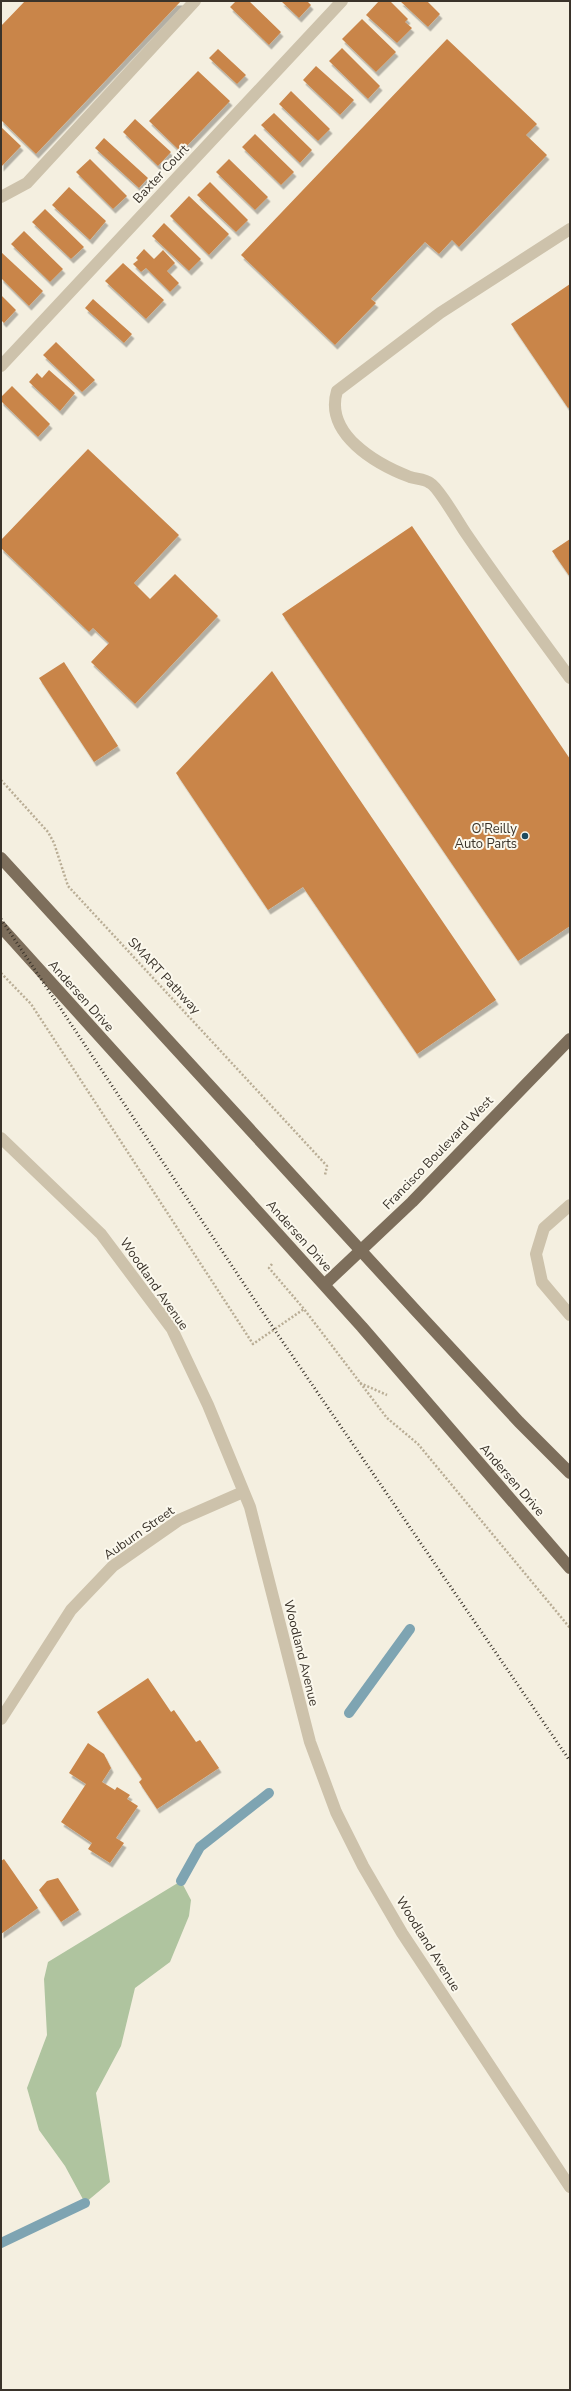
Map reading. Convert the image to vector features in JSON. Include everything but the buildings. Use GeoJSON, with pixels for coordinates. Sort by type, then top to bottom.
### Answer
{"type":"FeatureCollection","features":[{"type":"Feature","properties":{"kind":"main road"},"geometry":{"type":"LineString","coordinates":[[1,858],[519,1422],[570,1472]]}},
{"type":"Feature","properties":{"kind":"main road","name":"Andersen Drive"},"geometry":{"type":"LineString","coordinates":[[1,927],[324,1285],[570,1568]]}},
{"type":"Feature","properties":{"kind":"main road","name":"Francisco Boulevard West"},"geometry":{"type":"LineString","coordinates":[[324,1285],[412,1202],[570,1039]]}},
{"type":"Feature","properties":{"kind":"street"},"geometry":{"type":"LineString","coordinates":[[1,197],[27,183],[195,1]]}},
{"type":"Feature","properties":{"kind":"street","name":"Baxter Court"},"geometry":{"type":"LineString","coordinates":[[1,366],[342,1]]}},
{"type":"Feature","properties":{"kind":"street"},"geometry":{"type":"LineString","coordinates":[[570,229],[440,314],[337,391],[334,402],[337,418],[350,440],[380,463],[431,483],[497,578],[570,678]]}},
{"type":"Feature","properties":{"kind":"street","name":"Woodland Avenue"},"geometry":{"type":"LineString","coordinates":[[1,1138],[101,1234],[172,1329],[208,1405],[250,1508],[310,1742],[336,1812],[363,1866],[402,1933],[570,2187]]}},
{"type":"Feature","properties":{"kind":"street"},"geometry":{"type":"LineString","coordinates":[[570,1205],[544,1228],[536,1254],[542,1282],[570,1315]]}},
{"type":"Feature","properties":{"kind":"street","name":"Auburn Street"},"geometry":{"type":"LineString","coordinates":[[1,1720],[71,1610],[113,1566],[179,1520],[243,1492]]}},
{"type":"Feature","properties":{"kind":"path","name":"SMART Pathway"},"geometry":{"type":"LineString","coordinates":[[1,780],[48,832],[54,843],[68,886],[327,1166],[324,1176]]}},
{"type":"Feature","properties":{"kind":"path"},"geometry":{"type":"LineString","coordinates":[[1,973],[31,1004],[253,1344],[304,1309]]}},
{"type":"Feature","properties":{"kind":"path"},"geometry":{"type":"LineString","coordinates":[[275,1261],[269,1268],[304,1309],[387,1418],[418,1444],[570,1628]]}},
{"type":"Feature","properties":{"kind":"green space"},"geometry":{"type":"Polygon","coordinates":[[[181,1881],[191,1900],[189,1916],[170,1962],[135,1988],[121,2046],[96,2093],[110,2182],[85,2203],[65,2166],[39,2130],[27,2088],[47,2035],[44,1979],[48,1962],[181,1881]]]}},
{"type":"Feature","properties":{"kind":"waterway"},"geometry":{"type":"LineString","coordinates":[[349,1713],[410,1629]]}},
{"type":"Feature","properties":{"kind":"waterway"},"geometry":{"type":"LineString","coordinates":[[181,1881],[200,1847],[269,1793]]}},
{"type":"Feature","properties":{"kind":"waterway"},"geometry":{"type":"LineString","coordinates":[[1,2243],[85,2203]]}},
{"type":"Feature","properties":{"kind":"railway"},"geometry":{"type":"LineString","coordinates":[[1,919],[274,1329],[570,1761]]}},
{"type":"Feature","properties":{"kind":"place","name":"O'Reilly Auto Parts"},"geometry":{"type":"Point","coordinates":[525,836]}}]}
